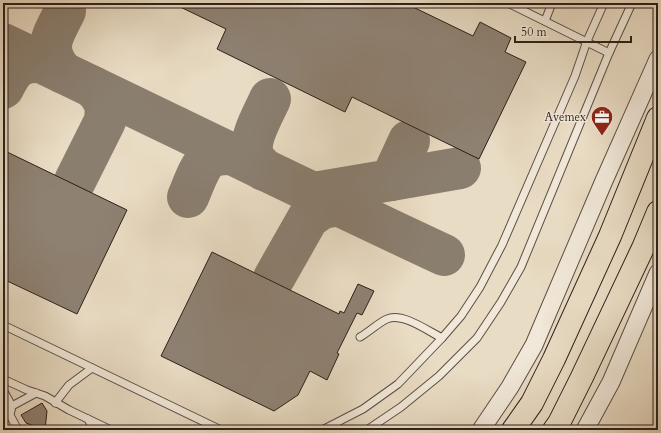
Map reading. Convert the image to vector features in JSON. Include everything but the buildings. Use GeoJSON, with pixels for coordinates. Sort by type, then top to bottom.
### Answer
{"type":"FeatureCollection","features":[{"type":"Feature","properties":{"kind":"main road"},"geometry":{"type":"LineString","coordinates":[[513,430],[532,402],[554,359],[610,236],[658,118]]}},
{"type":"Feature","properties":{"kind":"main road"},"geometry":{"type":"LineString","coordinates":[[554,430],[589,362],[643,248],[658,212]]}},
{"type":"Feature","properties":{"kind":"street"},"geometry":{"type":"LineString","coordinates":[[481,430],[510,387],[534,345],[658,59]]}},
{"type":"Feature","properties":{"kind":"street"},"geometry":{"type":"LineString","coordinates":[[585,430],[611,382],[658,273]]}},
{"type":"Feature","properties":{"kind":"lane"},"geometry":{"type":"LineString","coordinates":[[508,3],[519,5],[545,21],[609,53]]}},
{"type":"Feature","properties":{"kind":"lane"},"geometry":{"type":"LineString","coordinates":[[545,21],[552,3]]}},
{"type":"Feature","properties":{"kind":"lane"},"geometry":{"type":"LineString","coordinates":[[322,430],[363,409],[398,384],[461,316],[480,287],[502,245],[575,76],[587,41],[604,3]]}},
{"type":"Feature","properties":{"kind":"lane"},"geometry":{"type":"LineString","coordinates":[[368,430],[401,407],[439,376],[477,338],[501,302],[521,267],[609,53],[632,3]]}},
{"type":"Feature","properties":{"kind":"lane"},"geometry":{"type":"LineString","coordinates":[[360,337],[388,318],[403,318],[442,338]]}},
{"type":"Feature","properties":{"kind":"lane"},"geometry":{"type":"LineString","coordinates":[[3,325],[221,430]]}},
{"type":"Feature","properties":{"kind":"lane"},"geometry":{"type":"LineString","coordinates":[[55,403],[69,385],[92,368]]}},
{"type":"Feature","properties":{"kind":"lane"},"geometry":{"type":"LineString","coordinates":[[3,378],[45,396],[55,403],[111,430]]}},
{"type":"Feature","properties":{"kind":"lane"},"geometry":{"type":"LineString","coordinates":[[3,390],[12,406],[10,416],[18,430]]}},
{"type":"Feature","properties":{"kind":"lane"},"geometry":{"type":"LineString","coordinates":[[12,406],[36,393]]}},
{"type":"Feature","properties":{"kind":"lane"},"geometry":{"type":"LineString","coordinates":[[88,419],[94,430]]}},
{"type":"Feature","properties":{"kind":"taxiway"},"geometry":{"type":"LineString","coordinates":[[62,72],[52,55],[51,48],[54,35],[65,11]]}},
{"type":"Feature","properties":{"kind":"taxiway"},"geometry":{"type":"LineString","coordinates":[[3,44],[444,255]]}},
{"type":"Feature","properties":{"kind":"taxiway"},"geometry":{"type":"LineString","coordinates":[[3,88],[9,76],[21,65],[32,62],[40,62]]}},
{"type":"Feature","properties":{"kind":"taxiway"},"geometry":{"type":"LineString","coordinates":[[75,181],[105,121],[106,107],[100,95],[93,87]]}},
{"type":"Feature","properties":{"kind":"taxiway"},"geometry":{"type":"LineString","coordinates":[[264,170],[255,159],[252,149],[257,126],[270,99]]}},
{"type":"Feature","properties":{"kind":"taxiway"},"geometry":{"type":"LineString","coordinates":[[314,193],[391,180],[409,141]]}},
{"type":"Feature","properties":{"kind":"taxiway"},"geometry":{"type":"LineString","coordinates":[[188,197],[199,172],[207,160],[216,155],[232,154]]}},
{"type":"Feature","properties":{"kind":"taxiway"},"geometry":{"type":"LineString","coordinates":[[391,180],[460,168]]}},
{"type":"Feature","properties":{"kind":"taxiway"},"geometry":{"type":"LineString","coordinates":[[274,278],[308,218],[322,208],[340,206]]}},
{"type":"Feature","properties":{"kind":"place","name":"Avemex"},"geometry":{"type":"Point","coordinates":[602,136]}}]}
